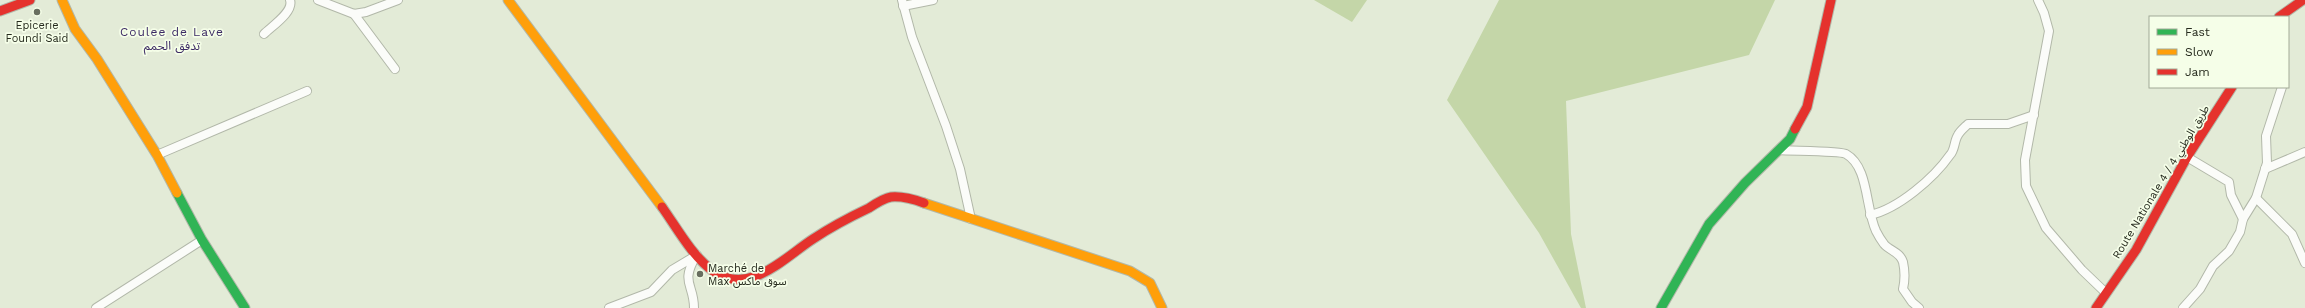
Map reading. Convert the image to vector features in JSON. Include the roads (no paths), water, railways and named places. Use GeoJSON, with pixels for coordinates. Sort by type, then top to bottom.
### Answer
{"type":"FeatureCollection","features":[{"type":"Feature","properties":{"kind":"main road"},"geometry":{"type":"LineString","coordinates":[[0,11],[30,0]]}},
{"type":"Feature","properties":{"kind":"main road"},"geometry":{"type":"LineString","coordinates":[[62,0],[75,29],[97,59],[157,156],[202,240],[245,308]]}},
{"type":"Feature","properties":{"kind":"main road"},"geometry":{"type":"LineString","coordinates":[[508,0],[697,255],[713,271],[724,277],[737,279],[755,277],[774,268],[813,240],[844,221],[890,198],[909,198],[1130,271],[1150,282],[1162,308]]}},
{"type":"Feature","properties":{"kind":"main road"},"geometry":{"type":"LineString","coordinates":[[1660,308],[1709,224],[1745,183],[1790,138],[1807,107],[1831,0]]}},
{"type":"Feature","properties":{"kind":"main road"},"geometry":{"type":"LineString","coordinates":[[2280,16],[2303,0]]}},
{"type":"Feature","properties":{"kind":"main road","name":"Route Nationale 4 / طريق الوطني 4"},"geometry":{"type":"LineString","coordinates":[[2096,308],[2136,250],[2187,157],[2231,88]]}},
{"type":"Feature","properties":{"kind":"street"},"geometry":{"type":"LineString","coordinates":[[264,34],[286,13],[290,7],[290,0]]}},
{"type":"Feature","properties":{"kind":"street"},"geometry":{"type":"LineString","coordinates":[[318,0],[354,14],[366,12],[398,0]]}},
{"type":"Feature","properties":{"kind":"street"},"geometry":{"type":"LineString","coordinates":[[933,0],[902,3],[912,37],[949,133],[960,169],[971,218]]}},
{"type":"Feature","properties":{"kind":"street"},"geometry":{"type":"LineString","coordinates":[[2038,0],[2044,13],[2049,31],[2025,160],[2026,186],[2046,228],[2082,270],[2106,293]]}},
{"type":"Feature","properties":{"kind":"street"},"geometry":{"type":"LineString","coordinates":[[354,14],[395,69]]}},
{"type":"Feature","properties":{"kind":"street"},"geometry":{"type":"LineString","coordinates":[[2183,308],[2200,289],[2213,266],[2229,251],[2240,232],[2243,219],[2256,198],[2268,163],[2266,136],[2282,88]]}},
{"type":"Feature","properties":{"kind":"street"},"geometry":{"type":"LineString","coordinates":[[157,156],[307,91]]}},
{"type":"Feature","properties":{"kind":"street"},"geometry":{"type":"LineString","coordinates":[[1870,215],[1882,213],[1894,206],[1921,185],[1951,154],[1958,135],[1968,124],[2008,124],[2034,115]]}},
{"type":"Feature","properties":{"kind":"street"},"geometry":{"type":"LineString","coordinates":[[1779,150],[1844,153],[1855,160],[1861,170],[1870,215],[1884,245],[1896,252],[1903,261],[1905,278],[1903,290],[1912,302],[1919,308]]}},
{"type":"Feature","properties":{"kind":"street"},"geometry":{"type":"LineString","coordinates":[[2265,169],[2305,152]]}},
{"type":"Feature","properties":{"kind":"street"},"geometry":{"type":"LineString","coordinates":[[2187,157],[2229,182],[2231,195],[2243,219]]}},
{"type":"Feature","properties":{"kind":"street"},"geometry":{"type":"LineString","coordinates":[[2256,198],[2292,234],[2305,263]]}},
{"type":"Feature","properties":{"kind":"street"},"geometry":{"type":"LineString","coordinates":[[96,308],[202,240]]}},
{"type":"Feature","properties":{"kind":"street"},"geometry":{"type":"LineString","coordinates":[[609,308],[651,292],[672,270],[697,255]]}},
{"type":"Feature","properties":{"kind":"street"},"geometry":{"type":"LineString","coordinates":[[694,308],[688,286],[689,268],[697,255]]}},
{"type":"Feature","properties":{"kind":"place","name":"Epicerie Foundi Said"},"geometry":{"type":"Point","coordinates":[37,12]}},
{"type":"Feature","properties":{"kind":"place","name":"Marché de Max سوق ماكس"},"geometry":{"type":"Point","coordinates":[700,274]}},
{"type":"Feature","properties":{"kind":"district","name":"Coulee de Lave تدفق الحمم"},"geometry":{"type":"Point","coordinates":[172,39]}}]}
